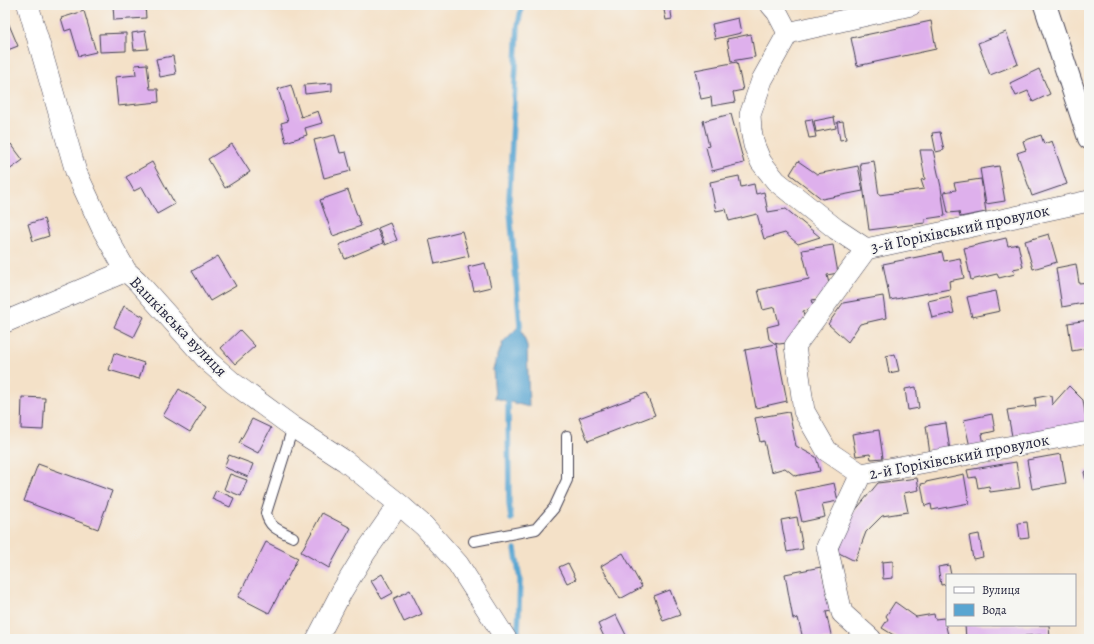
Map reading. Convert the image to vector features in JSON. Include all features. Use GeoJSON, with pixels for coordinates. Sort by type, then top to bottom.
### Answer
{"type":"FeatureCollection","features":[{"type":"Feature","properties":{"kind":"street"},"geometry":{"type":"LineString","coordinates":[[771,5],[777,12],[788,33],[910,5]]}},
{"type":"Feature","properties":{"kind":"street"},"geometry":{"type":"LineString","coordinates":[[1045,5],[1089,138]]}},
{"type":"Feature","properties":{"kind":"street","name":"Вашківська вулиця"},"geometry":{"type":"LineString","coordinates":[[30,8],[76,172],[103,230],[126,271],[137,281],[209,362],[233,383],[293,427],[344,461],[424,526],[458,564],[502,636]]}},
{"type":"Feature","properties":{"kind":"street","name":"3-й Горіхівський провулок"},"geometry":{"type":"LineString","coordinates":[[788,33],[762,80],[750,115],[754,145],[761,162],[776,181],[866,250],[1089,201]]}},
{"type":"Feature","properties":{"kind":"street","name":"2-й Горіхівський провулок"},"geometry":{"type":"LineString","coordinates":[[866,250],[795,346],[804,411],[827,451],[860,474],[1089,432]]}},
{"type":"Feature","properties":{"kind":"street"},"geometry":{"type":"LineString","coordinates":[[5,322],[126,271]]}},
{"type":"Feature","properties":{"kind":"street"},"geometry":{"type":"LineString","coordinates":[[860,474],[827,547],[842,613],[871,639]]}},
{"type":"Feature","properties":{"kind":"street"},"geometry":{"type":"LineString","coordinates":[[317,639],[342,591],[365,553],[398,504]]}},
{"type":"Feature","properties":{"kind":"lane"},"geometry":{"type":"LineString","coordinates":[[293,427],[266,513],[268,522],[274,528],[293,537]]}},
{"type":"Feature","properties":{"kind":"lane"},"geometry":{"type":"LineString","coordinates":[[474,541],[536,530],[554,508],[567,480],[567,436]]}},
{"type":"Feature","properties":{"kind":"water"},"geometry":{"type":"Polygon","coordinates":[[[520,325],[527,346],[529,407],[495,398],[493,369],[503,342],[520,325]]]}},
{"type":"Feature","properties":{"kind":"building"},"geometry":{"type":"Polygon","coordinates":[[[113,5],[145,5],[146,18],[114,20],[113,5]]]}},
{"type":"Feature","properties":{"kind":"building"},"geometry":{"type":"Polygon","coordinates":[[[663,5],[670,5],[672,19],[666,20],[663,5]]]}},
{"type":"Feature","properties":{"kind":"building"},"geometry":{"type":"Polygon","coordinates":[[[84,11],[96,52],[79,56],[71,29],[65,31],[61,18],[84,11]]]}},
{"type":"Feature","properties":{"kind":"building"},"geometry":{"type":"Polygon","coordinates":[[[5,15],[18,46],[5,51],[5,15]]]}},
{"type":"Feature","properties":{"kind":"building"},"geometry":{"type":"Polygon","coordinates":[[[738,18],[741,33],[715,39],[712,24],[738,18]]]}},
{"type":"Feature","properties":{"kind":"building"},"geometry":{"type":"Polygon","coordinates":[[[931,21],[936,49],[857,66],[851,38],[931,21]]]}},
{"type":"Feature","properties":{"kind":"building"},"geometry":{"type":"Polygon","coordinates":[[[145,31],[148,49],[134,50],[132,33],[145,31]]]}},
{"type":"Feature","properties":{"kind":"building"},"geometry":{"type":"Polygon","coordinates":[[[1006,32],[1018,64],[990,75],[978,43],[1006,32]]]}},
{"type":"Feature","properties":{"kind":"building"},"geometry":{"type":"Polygon","coordinates":[[[126,33],[126,51],[100,52],[99,34],[126,33]]]}},
{"type":"Feature","properties":{"kind":"building"},"geometry":{"type":"Polygon","coordinates":[[[751,34],[755,57],[731,61],[727,39],[751,34]]]}},
{"type":"Feature","properties":{"kind":"building"},"geometry":{"type":"Polygon","coordinates":[[[173,56],[176,74],[160,77],[156,59],[173,56]]]}},
{"type":"Feature","properties":{"kind":"building"},"geometry":{"type":"Polygon","coordinates":[[[737,62],[743,90],[733,92],[735,102],[712,106],[711,97],[701,99],[695,70],[737,62]]]}},
{"type":"Feature","properties":{"kind":"building"},"geometry":{"type":"Polygon","coordinates":[[[147,64],[150,89],[158,89],[159,102],[118,106],[115,77],[136,75],[135,65],[147,64]]]}},
{"type":"Feature","properties":{"kind":"building"},"geometry":{"type":"Polygon","coordinates":[[[1039,69],[1050,94],[1033,102],[1028,91],[1016,96],[1010,83],[1039,69]]]}},
{"type":"Feature","properties":{"kind":"building"},"geometry":{"type":"Polygon","coordinates":[[[332,83],[332,91],[305,94],[304,85],[332,83]]]}},
{"type":"Feature","properties":{"kind":"building"},"geometry":{"type":"Polygon","coordinates":[[[291,85],[301,117],[318,111],[322,123],[305,128],[307,135],[286,142],[281,123],[288,121],[278,89],[291,85]]]}},
{"type":"Feature","properties":{"kind":"building"},"geometry":{"type":"Polygon","coordinates":[[[731,114],[744,163],[712,171],[706,147],[709,146],[703,121],[731,114]]]}},
{"type":"Feature","properties":{"kind":"building"},"geometry":{"type":"Polygon","coordinates":[[[834,117],[836,128],[816,132],[814,121],[834,117]]]}},
{"type":"Feature","properties":{"kind":"building"},"geometry":{"type":"Polygon","coordinates":[[[812,119],[816,137],[809,138],[805,120],[812,119]]]}},
{"type":"Feature","properties":{"kind":"building"},"geometry":{"type":"Polygon","coordinates":[[[843,121],[846,139],[840,140],[837,122],[843,121]]]}},
{"type":"Feature","properties":{"kind":"building"},"geometry":{"type":"Polygon","coordinates":[[[940,132],[944,150],[936,152],[932,133],[940,132]]]}},
{"type":"Feature","properties":{"kind":"building"},"geometry":{"type":"Polygon","coordinates":[[[335,135],[340,153],[346,152],[351,171],[324,178],[314,140],[335,135]]]}},
{"type":"Feature","properties":{"kind":"building"},"geometry":{"type":"Polygon","coordinates":[[[1041,135],[1044,144],[1052,141],[1067,184],[1032,196],[1017,153],[1026,150],[1023,141],[1041,135]]]}},
{"type":"Feature","properties":{"kind":"building"},"geometry":{"type":"Polygon","coordinates":[[[11,144],[23,160],[5,173],[5,149],[11,144]]]}},
{"type":"Feature","properties":{"kind":"building"},"geometry":{"type":"Polygon","coordinates":[[[232,144],[250,172],[225,188],[208,159],[232,144]]]}},
{"type":"Feature","properties":{"kind":"building"},"geometry":{"type":"Polygon","coordinates":[[[920,150],[933,150],[941,187],[945,216],[925,219],[925,223],[869,230],[860,163],[874,161],[879,195],[924,189],[921,180],[925,179],[920,150]]]}},
{"type":"Feature","properties":{"kind":"building"},"geometry":{"type":"Polygon","coordinates":[[[798,161],[817,174],[858,166],[863,191],[822,199],[790,174],[798,161]]]}},
{"type":"Feature","properties":{"kind":"building"},"geometry":{"type":"Polygon","coordinates":[[[152,162],[175,204],[157,214],[142,187],[134,191],[126,177],[152,162]]]}},
{"type":"Feature","properties":{"kind":"building"},"geometry":{"type":"Polygon","coordinates":[[[999,166],[1005,201],[986,204],[980,169],[999,166]]]}},
{"type":"Feature","properties":{"kind":"building"},"geometry":{"type":"Polygon","coordinates":[[[739,176],[741,187],[754,184],[756,194],[764,192],[768,212],[786,209],[820,237],[798,244],[785,233],[764,239],[757,214],[729,221],[726,209],[716,211],[710,182],[739,176]]]}},
{"type":"Feature","properties":{"kind":"building"},"geometry":{"type":"Polygon","coordinates":[[[981,179],[986,212],[960,217],[959,212],[948,213],[944,192],[956,190],[954,183],[981,179]]]}},
{"type":"Feature","properties":{"kind":"building"},"geometry":{"type":"Polygon","coordinates":[[[348,190],[361,226],[333,236],[320,200],[348,190]]]}},
{"type":"Feature","properties":{"kind":"building"},"geometry":{"type":"Polygon","coordinates":[[[44,219],[49,236],[33,241],[28,224],[44,219]]]}},
{"type":"Feature","properties":{"kind":"building"},"geometry":{"type":"Polygon","coordinates":[[[390,223],[397,240],[385,245],[378,228],[390,223]]]}},
{"type":"Feature","properties":{"kind":"building"},"geometry":{"type":"Polygon","coordinates":[[[377,229],[383,243],[345,259],[339,245],[377,229]]]}},
{"type":"Feature","properties":{"kind":"building"},"geometry":{"type":"Polygon","coordinates":[[[462,231],[469,256],[435,264],[429,239],[462,231]]]}},
{"type":"Feature","properties":{"kind":"building"},"geometry":{"type":"Polygon","coordinates":[[[1049,234],[1057,262],[1033,269],[1025,241],[1049,234]]]}},
{"type":"Feature","properties":{"kind":"building"},"geometry":{"type":"Polygon","coordinates":[[[1006,238],[1008,246],[1018,244],[1023,267],[1013,269],[1015,274],[999,278],[997,274],[971,280],[964,248],[1006,238]]]}},
{"type":"Feature","properties":{"kind":"building"},"geometry":{"type":"Polygon","coordinates":[[[833,245],[838,273],[827,275],[830,288],[821,298],[812,300],[815,309],[803,311],[805,320],[799,321],[801,331],[795,342],[779,344],[774,343],[769,339],[767,327],[779,324],[775,307],[763,310],[758,290],[809,279],[802,250],[833,245]]]}},
{"type":"Feature","properties":{"kind":"building"},"geometry":{"type":"Polygon","coordinates":[[[942,252],[944,261],[960,258],[964,278],[949,281],[950,289],[890,300],[883,264],[942,252]]]}},
{"type":"Feature","properties":{"kind":"building"},"geometry":{"type":"Polygon","coordinates":[[[218,256],[236,286],[210,301],[192,271],[218,256]]]}},
{"type":"Feature","properties":{"kind":"building"},"geometry":{"type":"Polygon","coordinates":[[[485,263],[491,287],[474,291],[468,267],[485,263]]]}},
{"type":"Feature","properties":{"kind":"building"},"geometry":{"type":"Polygon","coordinates":[[[1076,264],[1079,283],[1089,282],[1089,302],[1062,307],[1056,268],[1076,264]]]}},
{"type":"Feature","properties":{"kind":"building"},"geometry":{"type":"Polygon","coordinates":[[[996,291],[1000,311],[972,317],[967,297],[996,291]]]}},
{"type":"Feature","properties":{"kind":"building"},"geometry":{"type":"Polygon","coordinates":[[[883,296],[886,318],[860,324],[848,342],[828,324],[843,303],[883,296]]]}},
{"type":"Feature","properties":{"kind":"building"},"geometry":{"type":"Polygon","coordinates":[[[950,296],[954,313],[932,318],[928,301],[950,296]]]}},
{"type":"Feature","properties":{"kind":"building"},"geometry":{"type":"Polygon","coordinates":[[[124,306],[144,317],[134,337],[114,327],[124,306]]]}},
{"type":"Feature","properties":{"kind":"building"},"geometry":{"type":"Polygon","coordinates":[[[1089,320],[1089,348],[1072,351],[1068,323],[1089,320]]]}},
{"type":"Feature","properties":{"kind":"building"},"geometry":{"type":"Polygon","coordinates":[[[240,330],[255,346],[235,364],[221,348],[240,330]]]}},
{"type":"Feature","properties":{"kind":"building"},"geometry":{"type":"Polygon","coordinates":[[[776,344],[787,401],[756,408],[745,350],[776,344]]]}},
{"type":"Feature","properties":{"kind":"building"},"geometry":{"type":"Polygon","coordinates":[[[114,353],[144,363],[139,379],[109,370],[114,353]]]}},
{"type":"Feature","properties":{"kind":"building"},"geometry":{"type":"Polygon","coordinates":[[[895,354],[899,371],[889,373],[886,356],[895,354]]]}},
{"type":"Feature","properties":{"kind":"building"},"geometry":{"type":"Polygon","coordinates":[[[1069,386],[1083,400],[1087,425],[1012,436],[1007,410],[1036,406],[1035,398],[1051,395],[1052,405],[1069,386]]]}},
{"type":"Feature","properties":{"kind":"building"},"geometry":{"type":"Polygon","coordinates":[[[916,387],[919,408],[908,410],[905,389],[916,387]]]}},
{"type":"Feature","properties":{"kind":"building"},"geometry":{"type":"Polygon","coordinates":[[[179,389],[206,406],[190,432],[163,416],[179,389]]]}},
{"type":"Feature","properties":{"kind":"building"},"geometry":{"type":"Polygon","coordinates":[[[646,393],[655,415],[588,441],[579,418],[646,393]]]}},
{"type":"Feature","properties":{"kind":"building"},"geometry":{"type":"Polygon","coordinates":[[[22,397],[45,398],[43,430],[21,429],[22,397]]]}},
{"type":"Feature","properties":{"kind":"building"},"geometry":{"type":"Polygon","coordinates":[[[789,412],[796,446],[816,457],[820,471],[795,476],[785,468],[771,472],[764,441],[760,442],[755,418],[789,412]]]}},
{"type":"Feature","properties":{"kind":"building"},"geometry":{"type":"Polygon","coordinates":[[[992,414],[995,431],[982,434],[984,444],[970,447],[964,420],[992,414]]]}},
{"type":"Feature","properties":{"kind":"building"},"geometry":{"type":"Polygon","coordinates":[[[252,419],[271,428],[258,453],[239,443],[252,419]]]}},
{"type":"Feature","properties":{"kind":"building"},"geometry":{"type":"Polygon","coordinates":[[[946,423],[950,451],[930,454],[926,426],[946,423]]]}},
{"type":"Feature","properties":{"kind":"building"},"geometry":{"type":"Polygon","coordinates":[[[879,430],[883,458],[871,459],[870,454],[856,456],[852,434],[879,430]]]}},
{"type":"Feature","properties":{"kind":"building"},"geometry":{"type":"Polygon","coordinates":[[[1061,454],[1066,483],[1032,489],[1027,460],[1061,454]]]}},
{"type":"Feature","properties":{"kind":"building"},"geometry":{"type":"Polygon","coordinates":[[[229,455],[253,464],[248,477],[224,467],[229,455]]]}},
{"type":"Feature","properties":{"kind":"building"},"geometry":{"type":"Polygon","coordinates":[[[1016,462],[1020,488],[990,492],[989,486],[978,488],[976,477],[969,478],[967,470],[1016,462]]]}},
{"type":"Feature","properties":{"kind":"building"},"geometry":{"type":"Polygon","coordinates":[[[38,464],[112,491],[98,529],[24,501],[38,464]]]}},
{"type":"Feature","properties":{"kind":"building"},"geometry":{"type":"Polygon","coordinates":[[[1089,470],[1089,490],[1088,490],[1084,472],[1089,470]]]}},
{"type":"Feature","properties":{"kind":"building"},"geometry":{"type":"Polygon","coordinates":[[[230,474],[247,480],[241,496],[224,489],[230,474]]]}},
{"type":"Feature","properties":{"kind":"building"},"geometry":{"type":"Polygon","coordinates":[[[964,474],[969,503],[932,510],[931,504],[925,506],[921,484],[964,474]]]}},
{"type":"Feature","properties":{"kind":"building"},"geometry":{"type":"Polygon","coordinates":[[[917,478],[919,490],[904,493],[908,512],[882,516],[866,532],[855,561],[837,552],[849,518],[878,483],[917,478]]]}},
{"type":"Feature","properties":{"kind":"building"},"geometry":{"type":"Polygon","coordinates":[[[834,483],[838,501],[822,504],[825,517],[802,522],[795,491],[834,483]]]}},
{"type":"Feature","properties":{"kind":"building"},"geometry":{"type":"Polygon","coordinates":[[[216,490],[234,498],[230,507],[212,499],[216,490]]]}},
{"type":"Feature","properties":{"kind":"building"},"geometry":{"type":"Polygon","coordinates":[[[322,513],[351,528],[329,568],[301,552],[322,513]]]}},
{"type":"Feature","properties":{"kind":"building"},"geometry":{"type":"Polygon","coordinates":[[[797,517],[803,549],[787,552],[781,520],[797,517]]]}},
{"type":"Feature","properties":{"kind":"building"},"geometry":{"type":"Polygon","coordinates":[[[1027,522],[1029,538],[1020,539],[1018,523],[1027,522]]]}},
{"type":"Feature","properties":{"kind":"building"},"geometry":{"type":"Polygon","coordinates":[[[979,534],[983,557],[973,559],[969,536],[979,534]]]}},
{"type":"Feature","properties":{"kind":"building"},"geometry":{"type":"Polygon","coordinates":[[[266,542],[298,558],[269,613],[238,597],[266,542]]]}},
{"type":"Feature","properties":{"kind":"building"},"geometry":{"type":"Polygon","coordinates":[[[623,553],[642,587],[620,599],[601,566],[623,553]]]}},
{"type":"Feature","properties":{"kind":"building"},"geometry":{"type":"Polygon","coordinates":[[[893,561],[893,578],[883,579],[882,562],[893,561]]]}},
{"type":"Feature","properties":{"kind":"building"},"geometry":{"type":"Polygon","coordinates":[[[568,563],[576,579],[567,583],[559,567],[568,563]]]}},
{"type":"Feature","properties":{"kind":"building"},"geometry":{"type":"Polygon","coordinates":[[[949,565],[951,574],[946,574],[946,584],[941,585],[938,567],[949,565]]]}},
{"type":"Feature","properties":{"kind":"building"},"geometry":{"type":"Polygon","coordinates":[[[821,567],[831,611],[826,612],[832,639],[803,639],[798,618],[793,619],[785,574],[821,567]]]}},
{"type":"Feature","properties":{"kind":"building"},"geometry":{"type":"Polygon","coordinates":[[[382,574],[393,593],[382,599],[371,581],[382,574]]]}},
{"type":"Feature","properties":{"kind":"building"},"geometry":{"type":"Polygon","coordinates":[[[410,590],[422,614],[404,622],[393,599],[410,590]]]}},
{"type":"Feature","properties":{"kind":"building"},"geometry":{"type":"Polygon","coordinates":[[[670,590],[680,615],[663,621],[654,596],[670,590]]]}},
{"type":"Feature","properties":{"kind":"building"},"geometry":{"type":"Polygon","coordinates":[[[895,602],[916,617],[934,614],[935,619],[944,618],[948,635],[921,639],[900,639],[882,628],[888,619],[886,616],[895,602]]]}},
{"type":"Feature","properties":{"kind":"building"},"geometry":{"type":"Polygon","coordinates":[[[616,615],[628,639],[605,639],[598,624],[616,615]]]}},
{"type":"Feature","properties":{"kind":"building"},"geometry":{"type":"Polygon","coordinates":[[[965,626],[1049,626],[1050,639],[1041,639],[1041,635],[1025,636],[1025,639],[966,639],[965,626]]]}},
{"type":"Feature","properties":{"kind":"waterway"},"geometry":{"type":"LineString","coordinates":[[519,332],[520,325],[509,200],[518,26],[522,5]]}},
{"type":"Feature","properties":{"kind":"waterway"},"geometry":{"type":"LineString","coordinates":[[509,393],[509,503],[511,519]]}},
{"type":"Feature","properties":{"kind":"waterway"},"geometry":{"type":"LineString","coordinates":[[515,549],[520,580],[518,634]]}}]}
